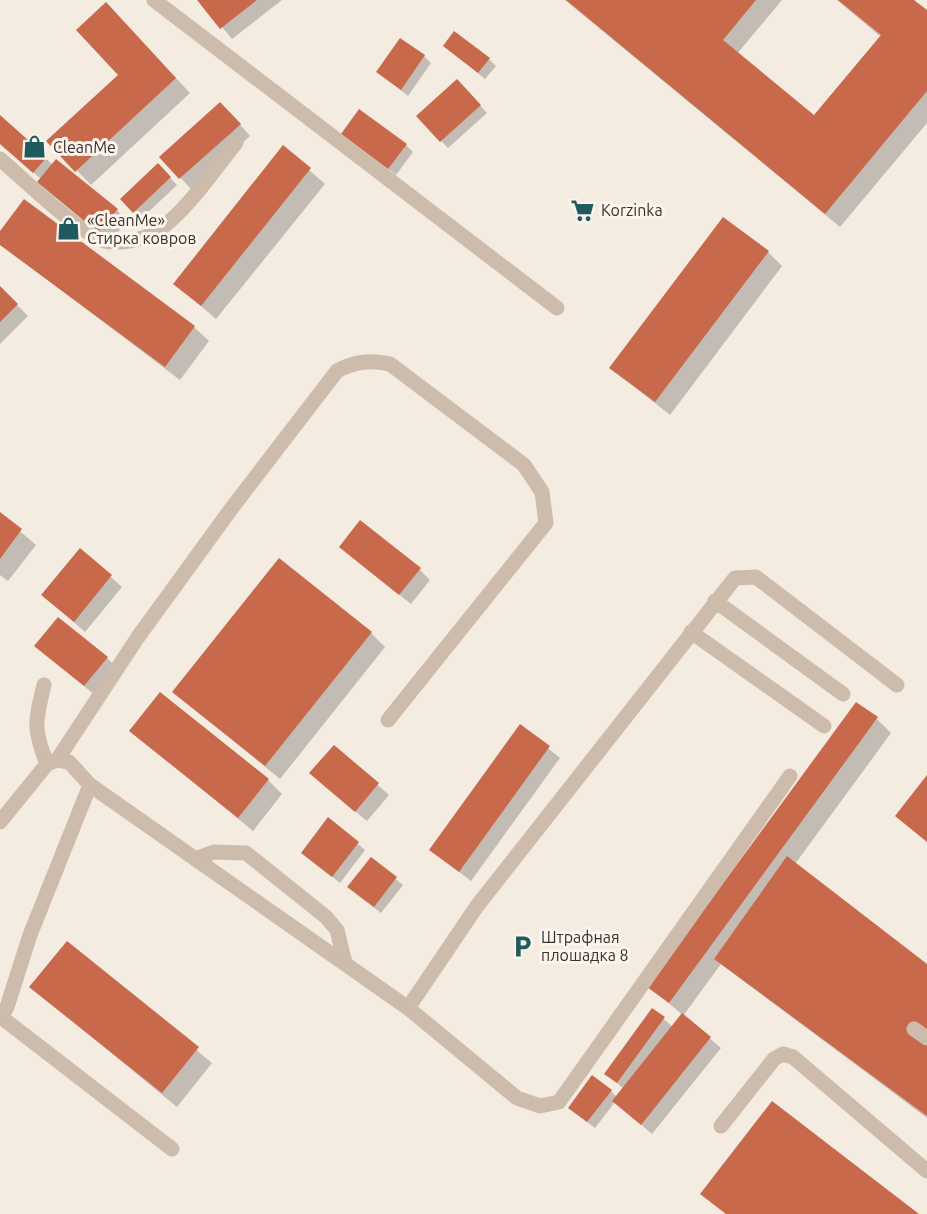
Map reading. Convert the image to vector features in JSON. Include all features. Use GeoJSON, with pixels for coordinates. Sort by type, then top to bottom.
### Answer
{"type":"FeatureCollection","features":[{"type":"Feature","properties":{"kind":"lane"},"geometry":{"type":"LineString","coordinates":[[154,0],[557,308]]}},
{"type":"Feature","properties":{"kind":"lane"},"geometry":{"type":"LineString","coordinates":[[0,159],[99,239],[129,240],[158,231],[180,209],[236,143]]}},
{"type":"Feature","properties":{"kind":"lane"},"geometry":{"type":"LineString","coordinates":[[0,822],[52,762],[138,637],[337,371],[347,365],[370,360],[390,364],[524,465],[542,492],[546,523],[388,720]]}},
{"type":"Feature","properties":{"kind":"lane"},"geometry":{"type":"LineString","coordinates":[[408,1008],[477,906],[735,578],[756,577],[897,685]]}},
{"type":"Feature","properties":{"kind":"lane"},"geometry":{"type":"LineString","coordinates":[[715,601],[843,694]]}},
{"type":"Feature","properties":{"kind":"lane"},"geometry":{"type":"LineString","coordinates":[[692,632],[824,726]]}},
{"type":"Feature","properties":{"kind":"lane"},"geometry":{"type":"LineString","coordinates":[[44,685],[35,722],[37,739],[52,762]]}},
{"type":"Feature","properties":{"kind":"lane"},"geometry":{"type":"LineString","coordinates":[[52,762],[69,762],[90,785],[408,1008],[518,1098],[540,1106],[559,1102],[790,776]]}},
{"type":"Feature","properties":{"kind":"lane"},"geometry":{"type":"LineString","coordinates":[[90,785],[30,935],[7,1007],[0,1018],[172,1149]]}},
{"type":"Feature","properties":{"kind":"lane"},"geometry":{"type":"LineString","coordinates":[[195,859],[214,852],[246,853],[326,917],[337,930],[345,963]]}},
{"type":"Feature","properties":{"kind":"lane"},"geometry":{"type":"LineString","coordinates":[[914,1029],[927,1038]]}},
{"type":"Feature","properties":{"kind":"lane"},"geometry":{"type":"LineString","coordinates":[[721,1126],[774,1059],[783,1054],[793,1057],[927,1171]]}},
{"type":"Feature","properties":{"kind":"building"},"geometry":{"type":"Polygon","coordinates":[[[197,0],[257,0],[220,29],[197,0]]]}},
{"type":"Feature","properties":{"kind":"building"},"geometry":{"type":"Polygon","coordinates":[[[566,0],[756,0],[723,40],[814,115],[881,35],[838,0],[914,0],[927,10],[927,91],[825,214],[566,0]]]}},
{"type":"Feature","properties":{"kind":"building"},"geometry":{"type":"Polygon","coordinates":[[[106,2],[176,78],[75,172],[46,141],[118,75],[76,30],[106,2]]]}},
{"type":"Feature","properties":{"kind":"building"},"geometry":{"type":"Polygon","coordinates":[[[454,31],[490,58],[478,73],[443,46],[454,31]]]}},
{"type":"Feature","properties":{"kind":"building"},"geometry":{"type":"Polygon","coordinates":[[[400,38],[425,55],[401,90],[376,72],[400,38]]]}},
{"type":"Feature","properties":{"kind":"building"},"geometry":{"type":"Polygon","coordinates":[[[457,79],[481,105],[440,142],[416,116],[457,79]]]}},
{"type":"Feature","properties":{"kind":"building"},"geometry":{"type":"Polygon","coordinates":[[[220,102],[241,124],[179,179],[159,157],[220,102]]]}},
{"type":"Feature","properties":{"kind":"building"},"geometry":{"type":"Polygon","coordinates":[[[359,109],[407,144],[388,169],[341,134],[359,109]]]}},
{"type":"Feature","properties":{"kind":"building"},"geometry":{"type":"Polygon","coordinates":[[[0,115],[47,157],[33,173],[0,144],[0,115]]]}},
{"type":"Feature","properties":{"kind":"building"},"geometry":{"type":"Polygon","coordinates":[[[283,145],[311,168],[201,306],[173,284],[283,145]]]}},
{"type":"Feature","properties":{"kind":"building"},"geometry":{"type":"Polygon","coordinates":[[[56,159],[118,209],[98,232],[37,182],[56,159]]]}},
{"type":"Feature","properties":{"kind":"building"},"geometry":{"type":"Polygon","coordinates":[[[158,163],[171,177],[133,213],[120,199],[158,163]]]}},
{"type":"Feature","properties":{"kind":"building"},"geometry":{"type":"Polygon","coordinates":[[[24,199],[195,326],[165,367],[0,245],[0,231],[24,199]]]}},
{"type":"Feature","properties":{"kind":"building"},"geometry":{"type":"Polygon","coordinates":[[[723,217],[769,251],[655,402],[609,368],[723,217]]]}},
{"type":"Feature","properties":{"kind":"building"},"geometry":{"type":"Polygon","coordinates":[[[0,286],[18,304],[0,322],[0,286]]]}},
{"type":"Feature","properties":{"kind":"building"},"geometry":{"type":"Polygon","coordinates":[[[0,512],[22,529],[0,559],[0,512]]]}},
{"type":"Feature","properties":{"kind":"building"},"geometry":{"type":"Polygon","coordinates":[[[360,520],[421,568],[399,595],[339,547],[360,520]]]}},
{"type":"Feature","properties":{"kind":"building"},"geometry":{"type":"Polygon","coordinates":[[[80,548],[112,575],[74,622],[41,595],[80,548]]]}},
{"type":"Feature","properties":{"kind":"building"},"geometry":{"type":"Polygon","coordinates":[[[279,558],[372,632],[265,766],[172,692],[279,558]]]}},
{"type":"Feature","properties":{"kind":"building"},"geometry":{"type":"Polygon","coordinates":[[[58,617],[108,657],[84,686],[34,646],[58,617]]]}},
{"type":"Feature","properties":{"kind":"building"},"geometry":{"type":"Polygon","coordinates":[[[160,692],[269,779],[238,818],[129,731],[160,692]]]}},
{"type":"Feature","properties":{"kind":"building"},"geometry":{"type":"Polygon","coordinates":[[[856,702],[878,717],[669,1003],[647,987],[856,702]]]}},
{"type":"Feature","properties":{"kind":"building"},"geometry":{"type":"Polygon","coordinates":[[[520,724],[550,746],[459,872],[429,850],[520,724]]]}},
{"type":"Feature","properties":{"kind":"building"},"geometry":{"type":"Polygon","coordinates":[[[334,745],[379,783],[355,812],[309,773],[334,745]]]}},
{"type":"Feature","properties":{"kind":"building"},"geometry":{"type":"Polygon","coordinates":[[[927,775],[927,842],[895,816],[927,775]]]}},
{"type":"Feature","properties":{"kind":"building"},"geometry":{"type":"Polygon","coordinates":[[[328,817],[359,842],[332,877],[301,853],[328,817]]]}},
{"type":"Feature","properties":{"kind":"building"},"geometry":{"type":"Polygon","coordinates":[[[787,856],[927,964],[927,1116],[714,959],[787,856]]]}},
{"type":"Feature","properties":{"kind":"building"},"geometry":{"type":"Polygon","coordinates":[[[371,857],[397,877],[374,907],[347,887],[371,857]]]}},
{"type":"Feature","properties":{"kind":"building"},"geometry":{"type":"Polygon","coordinates":[[[67,941],[199,1047],[162,1093],[29,987],[67,941]]]}},
{"type":"Feature","properties":{"kind":"building"},"geometry":{"type":"Polygon","coordinates":[[[652,1008],[665,1017],[617,1083],[604,1074],[652,1008]]]}},
{"type":"Feature","properties":{"kind":"building"},"geometry":{"type":"Polygon","coordinates":[[[682,1013],[711,1037],[641,1125],[612,1101],[682,1013]]]}},
{"type":"Feature","properties":{"kind":"building"},"geometry":{"type":"Polygon","coordinates":[[[592,1075],[612,1090],[587,1122],[568,1108],[592,1075]]]}},
{"type":"Feature","properties":{"kind":"building"},"geometry":{"type":"Polygon","coordinates":[[[772,1101],[919,1214],[726,1214],[700,1194],[772,1101]]]}},
{"type":"Feature","properties":{"kind":"place","name":"CleanMe"},"geometry":{"type":"Point","coordinates":[35,147]}},
{"type":"Feature","properties":{"kind":"place","name":"Korzinka"},"geometry":{"type":"Point","coordinates":[583,210]}},
{"type":"Feature","properties":{"kind":"place","name":"«CleanMe» Стирка ковров"},"geometry":{"type":"Point","coordinates":[69,229]}},
{"type":"Feature","properties":{"kind":"place","name":"Штрафная плошадка 8"},"geometry":{"type":"Point","coordinates":[523,946]}}]}
